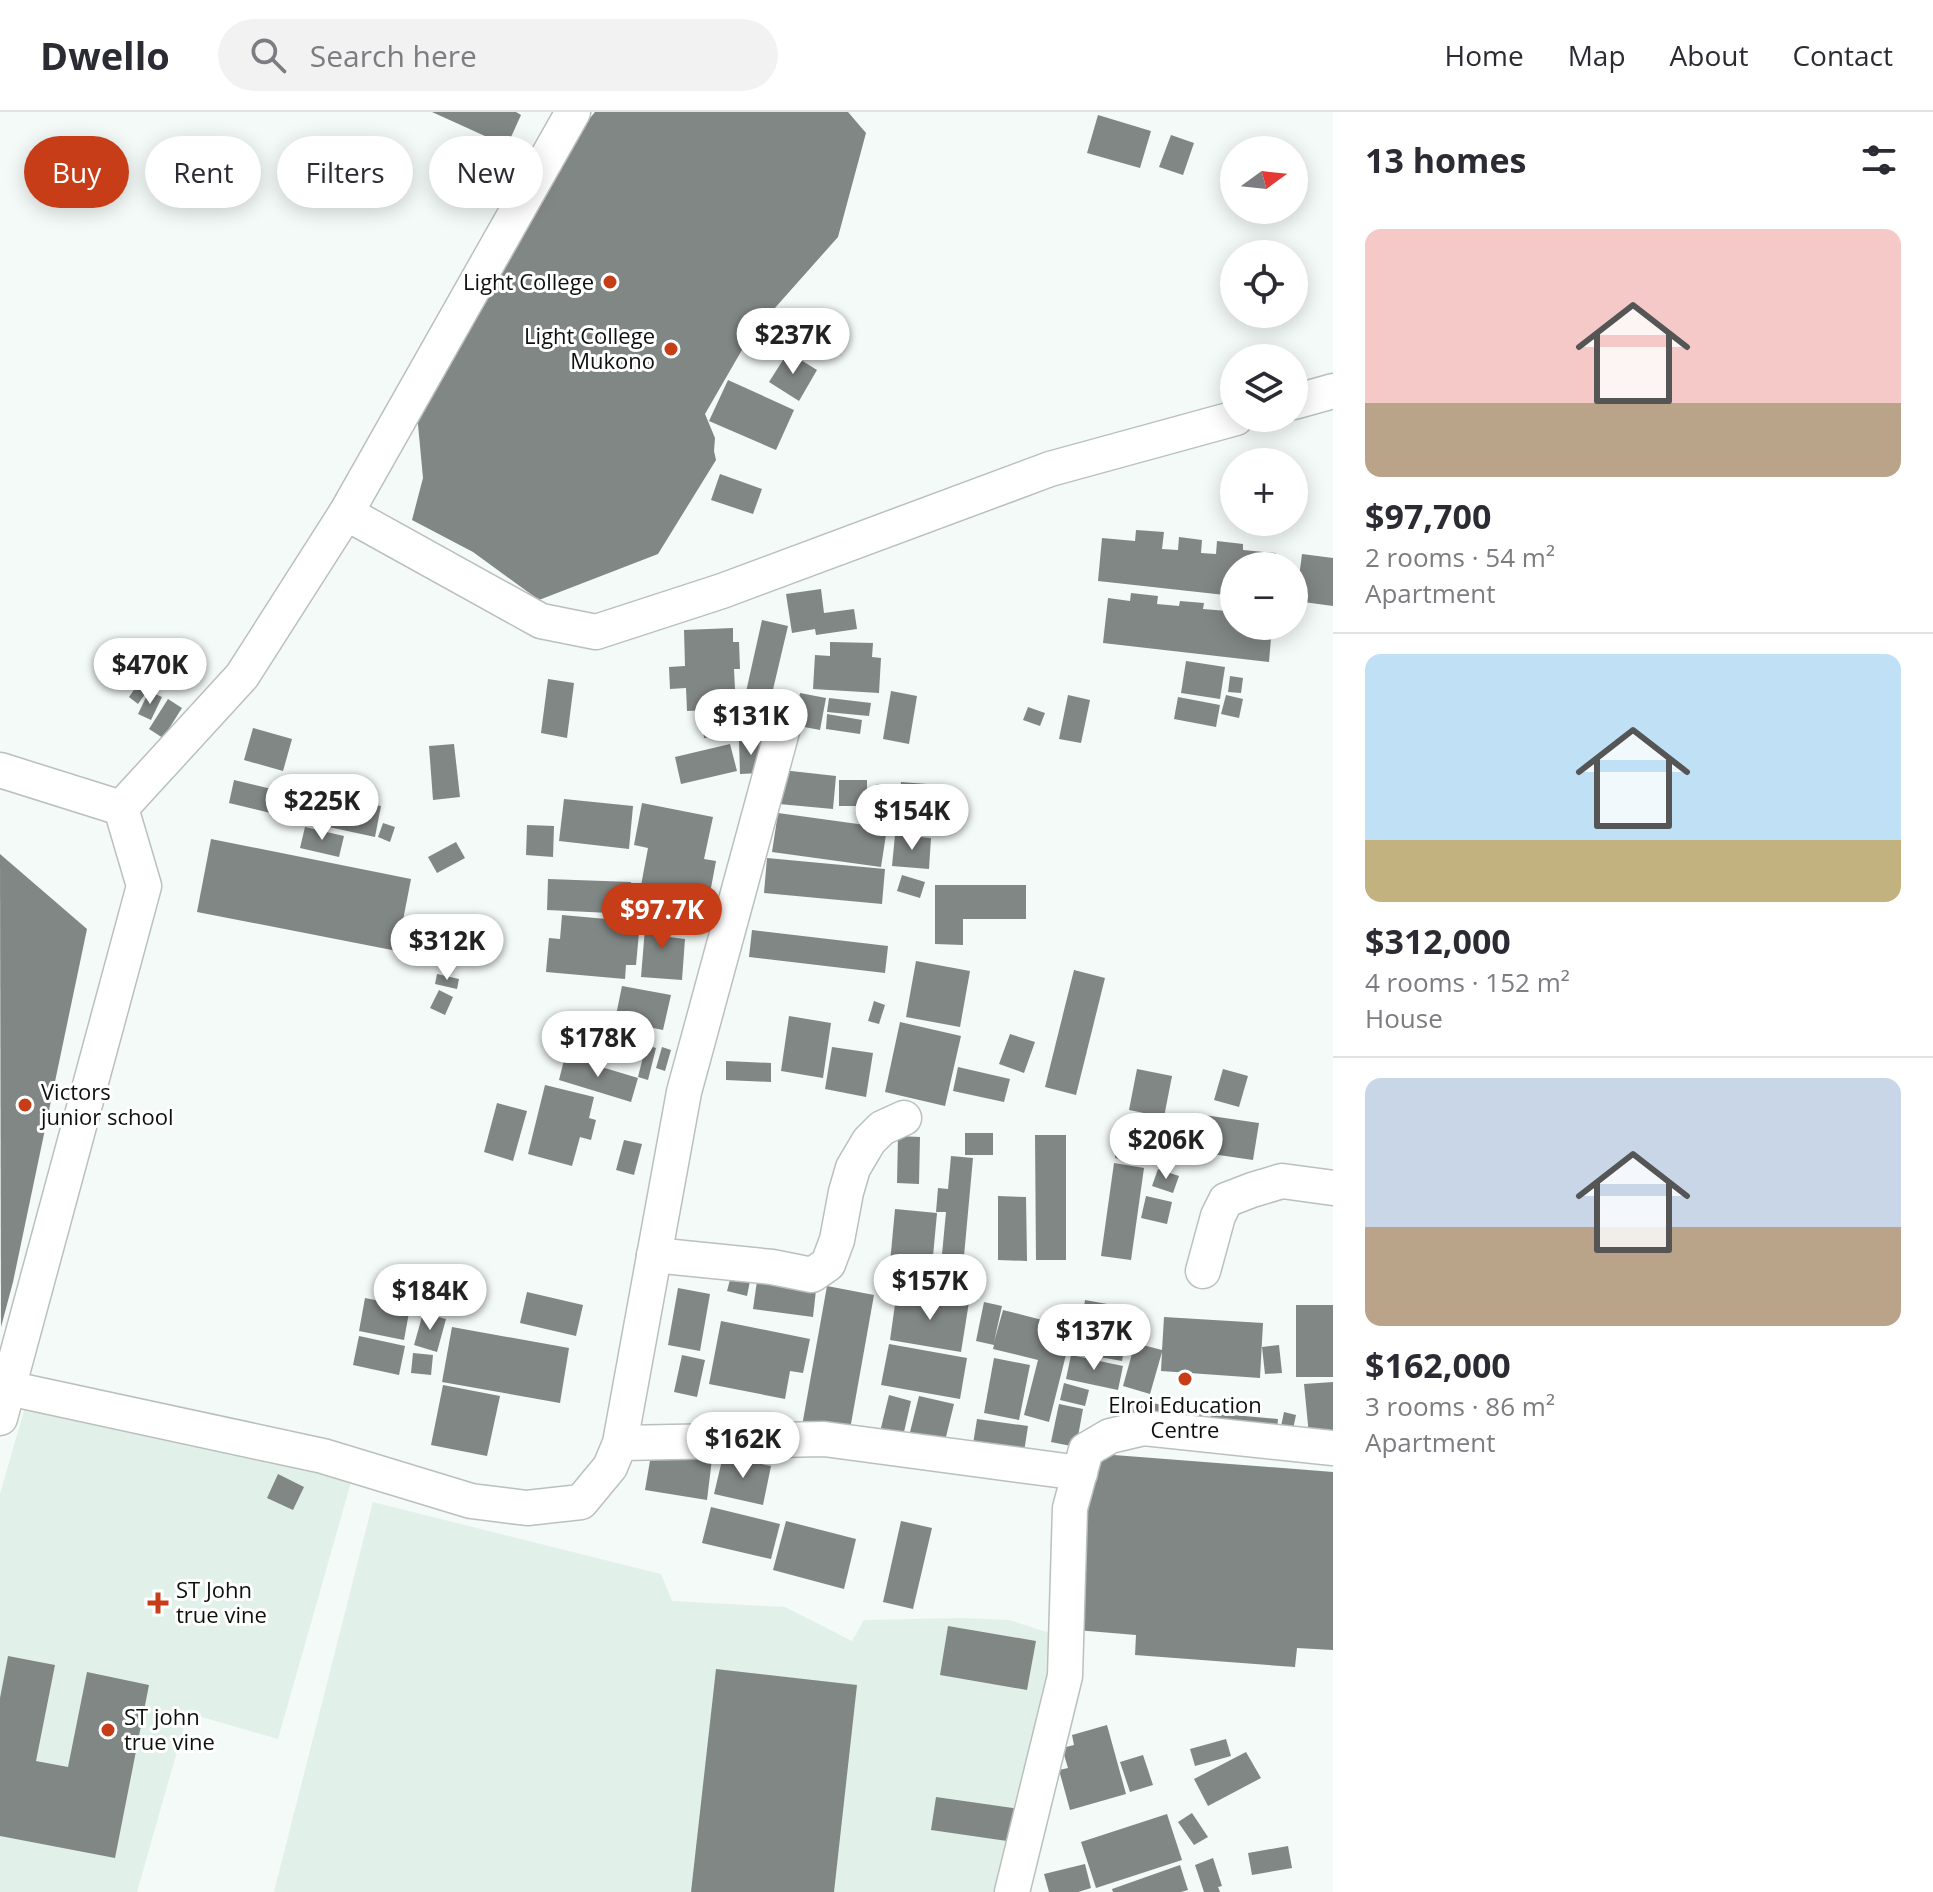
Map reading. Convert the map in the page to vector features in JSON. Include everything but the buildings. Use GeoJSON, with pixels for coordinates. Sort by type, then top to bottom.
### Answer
{"type":"FeatureCollection","features":[{"type":"Feature","properties":{"kind":"street"},"geometry":{"type":"LineString","coordinates":[[121,808],[242,676],[346,513],[573,112]]}},
{"type":"Feature","properties":{"kind":"street"},"geometry":{"type":"LineString","coordinates":[[1308,398],[1333,391]]}},
{"type":"Feature","properties":{"kind":"street"},"geometry":{"type":"LineString","coordinates":[[346,513],[541,621],[596,632],[722,591],[1050,469],[1220,422]]}},
{"type":"Feature","properties":{"kind":"street"},"geometry":{"type":"LineString","coordinates":[[121,808],[144,886],[4,1403],[323,1456],[471,1501],[527,1508],[581,1502],[610,1467],[620,1443],[684,1092],[784,724]]}},
{"type":"Feature","properties":{"kind":"street"},"geometry":{"type":"LineString","coordinates":[[0,770],[121,808]]}},
{"type":"Feature","properties":{"kind":"street"},"geometry":{"type":"LineString","coordinates":[[654,1255],[772,1267],[812,1275],[828,1264],[837,1240],[853,1168],[869,1141],[882,1128],[904,1118]]}},
{"type":"Feature","properties":{"kind":"street"},"geometry":{"type":"LineString","coordinates":[[1203,1271],[1218,1216],[1226,1200],[1282,1181],[1333,1188]]}},
{"type":"Feature","properties":{"kind":"street"},"geometry":{"type":"LineString","coordinates":[[1012,1892],[1065,1676],[1070,1508],[1086,1450],[1110,1436],[1144,1428],[1333,1448]]}},
{"type":"Feature","properties":{"kind":"street"},"geometry":{"type":"LineString","coordinates":[[620,1443],[824,1439],[1080,1473]]}},
{"type":"Feature","properties":{"kind":"shaded area","name":"ST John true vine"},"geometry":{"type":"Polygon","coordinates":[[[31,1386],[352,1479],[278,1739],[188,1713],[137,1892],[0,1892],[0,1494],[31,1386]]]}},
{"type":"Feature","properties":{"kind":"shaded area"},"geometry":{"type":"Polygon","coordinates":[[[373,1502],[661,1574],[672,1601],[785,1607],[852,1641],[864,1620],[1009,1620],[1053,1634],[1060,1673],[1004,1892],[274,1892],[373,1502]]]}},
{"type":"Feature","properties":{"kind":"place","name":"Light College"},"geometry":{"type":"Point","coordinates":[610,282]}},
{"type":"Feature","properties":{"kind":"place","name":"Light College Mukono"},"geometry":{"type":"Point","coordinates":[671,349]}},
{"type":"Feature","properties":{"kind":"place","name":"Victors junior school"},"geometry":{"type":"Point","coordinates":[25,1105]}},
{"type":"Feature","properties":{"kind":"place","name":"Elroi Education Centre"},"geometry":{"type":"Point","coordinates":[1185,1379]}},
{"type":"Feature","properties":{"kind":"place","name":"ST John true vine"},"geometry":{"type":"Point","coordinates":[158,1603]}},
{"type":"Feature","properties":{"kind":"place","name":"ST john true vine"},"geometry":{"type":"Point","coordinates":[108,1730]}}]}
